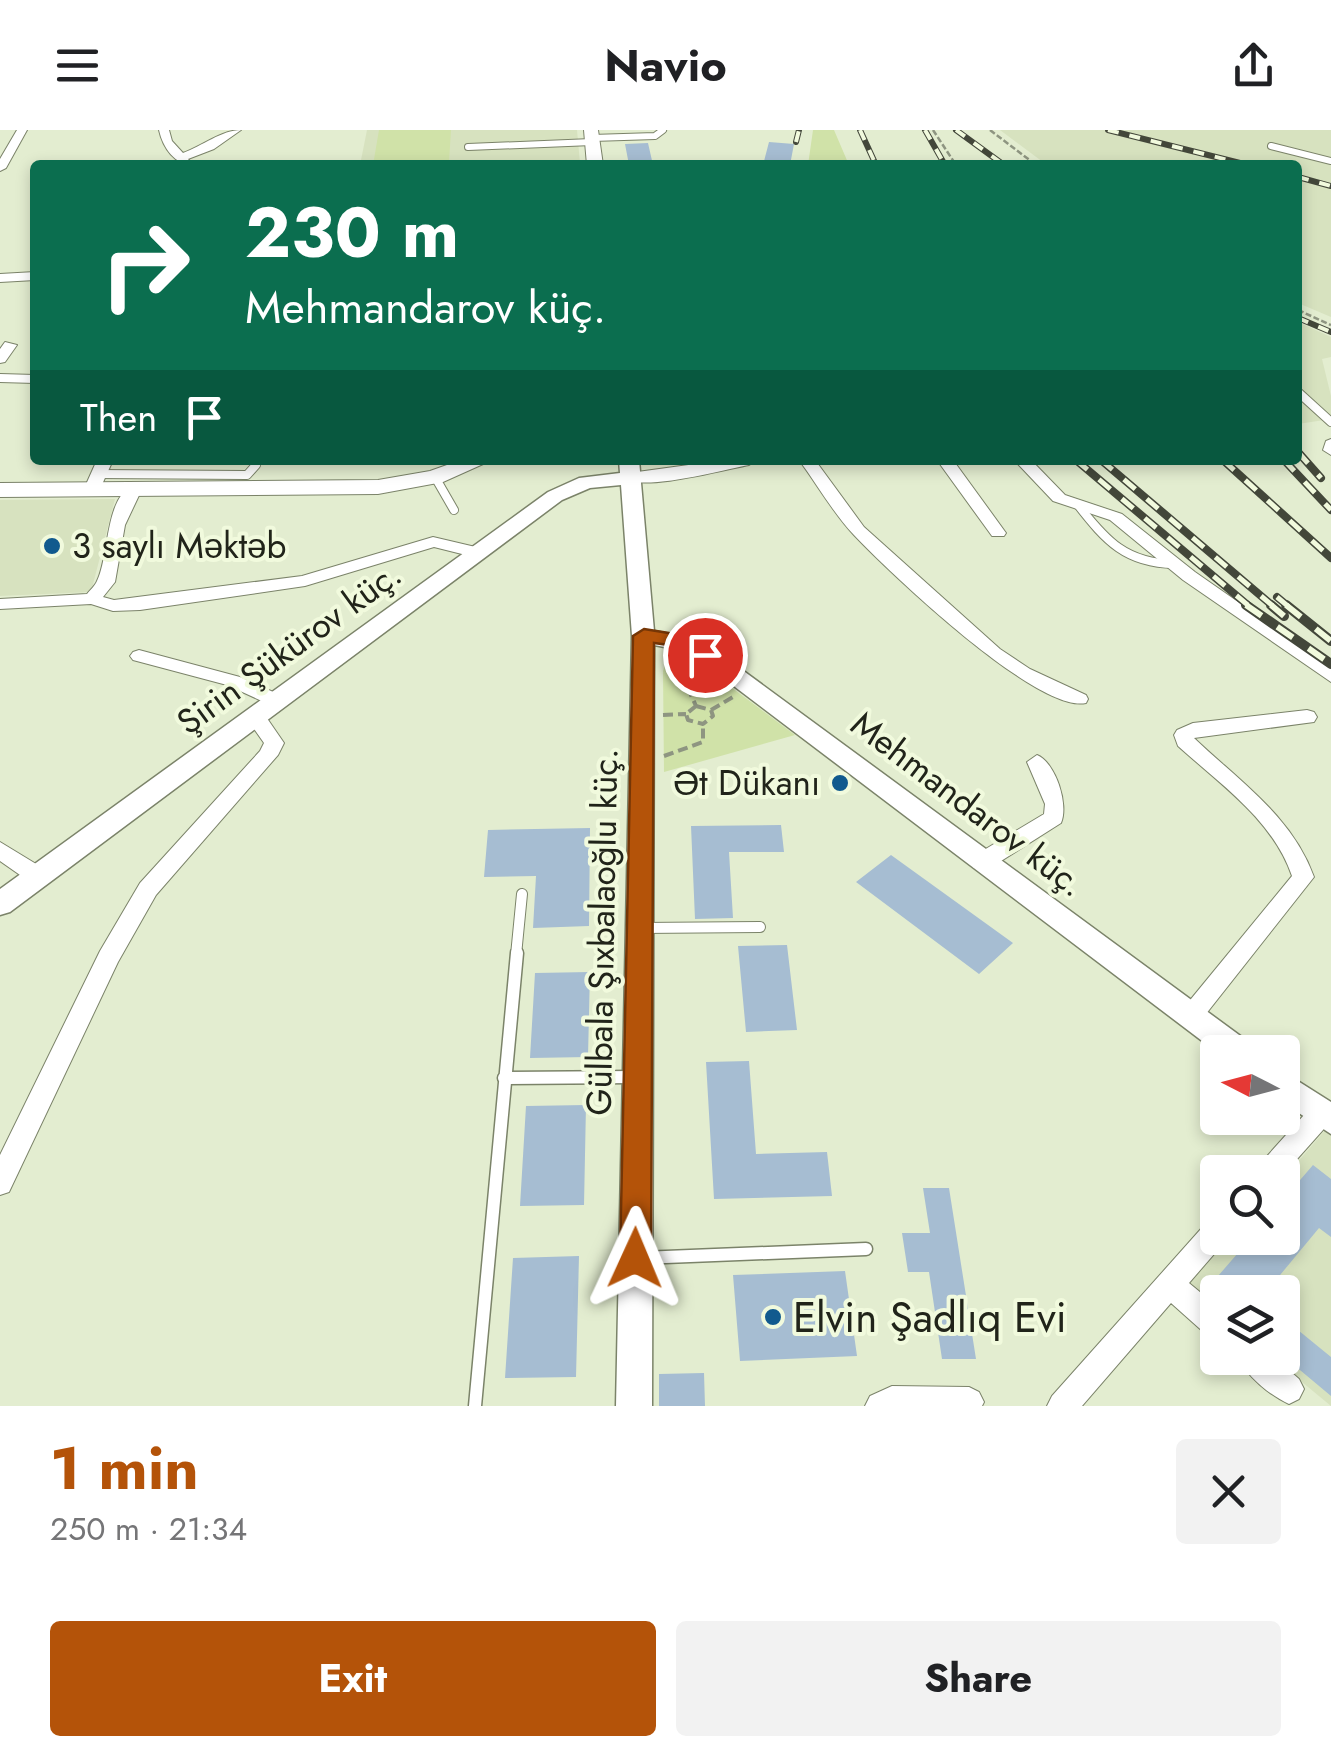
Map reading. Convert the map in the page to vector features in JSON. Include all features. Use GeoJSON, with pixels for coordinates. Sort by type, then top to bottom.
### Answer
{"type":"FeatureCollection","features":[{"type":"Feature","properties":{"kind":"main road"},"geometry":{"type":"LineString","coordinates":[[0,490],[98,475],[134,489],[348,489],[435,477],[467,465]]}},
{"type":"Feature","properties":{"kind":"street"},"geometry":{"type":"LineString","coordinates":[[0,168],[22,130]]}},
{"type":"Feature","properties":{"kind":"street"},"geometry":{"type":"LineString","coordinates":[[164,130],[183,160]]}},
{"type":"Feature","properties":{"kind":"street"},"geometry":{"type":"LineString","coordinates":[[186,160],[236,130]]}},
{"type":"Feature","properties":{"kind":"street"},"geometry":{"type":"LineString","coordinates":[[0,278],[30,276]]}},
{"type":"Feature","properties":{"kind":"street"},"geometry":{"type":"LineString","coordinates":[[0,359],[10,345]]}},
{"type":"Feature","properties":{"kind":"street"},"geometry":{"type":"LineString","coordinates":[[0,378],[30,379]]}},
{"type":"Feature","properties":{"kind":"street"},"geometry":{"type":"LineString","coordinates":[[629,469],[682,473],[723,465]]}},
{"type":"Feature","properties":{"kind":"street"},"geometry":{"type":"LineString","coordinates":[[811,465],[858,530],[994,653],[1022,674],[1080,699]]}},
{"type":"Feature","properties":{"kind":"street"},"geometry":{"type":"LineString","coordinates":[[949,465],[998,533]]}},
{"type":"Feature","properties":{"kind":"street"},"geometry":{"type":"LineString","coordinates":[[1027,465],[1060,498],[1116,517],[1174,564],[1331,676]]}},
{"type":"Feature","properties":{"kind":"street","name":"Şirin Şükürov küç."},"geometry":{"type":"LineString","coordinates":[[0,904],[571,488],[629,469]]}},
{"type":"Feature","properties":{"kind":"street","name":"Gülbala Şıxbalaoğlu küç."},"geometry":{"type":"LineString","coordinates":[[629,469],[644,636],[634,1406]]}},
{"type":"Feature","properties":{"kind":"street"},"geometry":{"type":"LineString","coordinates":[[92,599],[106,582],[117,525],[134,489]]}},
{"type":"Feature","properties":{"kind":"street"},"geometry":{"type":"LineString","coordinates":[[0,604],[92,599],[113,606],[140,605],[305,581],[433,542],[478,553]]}},
{"type":"Feature","properties":{"kind":"street","name":"Mehmandarov küç."},"geometry":{"type":"LineString","coordinates":[[644,636],[688,644],[722,666],[1215,1035]]}},
{"type":"Feature","properties":{"kind":"street"},"geometry":{"type":"LineString","coordinates":[[139,656],[233,681],[275,701]]}},
{"type":"Feature","properties":{"kind":"street"},"geometry":{"type":"LineString","coordinates":[[0,1183],[108,958],[148,889],[268,755],[274,743],[254,716]]}},
{"type":"Feature","properties":{"kind":"street"},"geometry":{"type":"LineString","coordinates":[[1190,1017],[1303,876],[1299,857],[1285,837],[1184,735],[1194,730],[1307,717]]}},
{"type":"Feature","properties":{"kind":"street"},"geometry":{"type":"LineString","coordinates":[[982,862],[1054,818],[1055,804],[1037,762]]}},
{"type":"Feature","properties":{"kind":"street"},"geometry":{"type":"LineString","coordinates":[[0,850],[38,876]]}},
{"type":"Feature","properties":{"kind":"street"},"geometry":{"type":"LineString","coordinates":[[1286,1155],[1326,1116],[1300,1097]]}},
{"type":"Feature","properties":{"kind":"street"},"geometry":{"type":"LineString","coordinates":[[1062,1406],[1200,1250]]}},
{"type":"Feature","properties":{"kind":"street"},"geometry":{"type":"LineString","coordinates":[[1170,1284],[1200,1310]]}},
{"type":"Feature","properties":{"kind":"street"},"geometry":{"type":"LineString","coordinates":[[1273,1375],[1289,1389]]}},
{"type":"Feature","properties":{"kind":"street"},"geometry":{"type":"LineString","coordinates":[[880,1406],[892,1401],[969,1402]]}},
{"type":"Feature","properties":{"kind":"lane"},"geometry":{"type":"LineString","coordinates":[[468,147],[655,136],[663,130]]}},
{"type":"Feature","properties":{"kind":"lane"},"geometry":{"type":"LineString","coordinates":[[1272,146],[1331,160]]}},
{"type":"Feature","properties":{"kind":"lane"},"geometry":{"type":"LineString","coordinates":[[1302,396],[1331,422]]}},
{"type":"Feature","properties":{"kind":"lane"},"geometry":{"type":"LineString","coordinates":[[98,475],[248,475],[256,466]]}},
{"type":"Feature","properties":{"kind":"lane"},"geometry":{"type":"LineString","coordinates":[[435,477],[454,510]]}},
{"type":"Feature","properties":{"kind":"lane"},"geometry":{"type":"LineString","coordinates":[[475,1406],[522,894]]}},
{"type":"Feature","properties":{"kind":"lane"},"geometry":{"type":"LineString","coordinates":[[640,928],[760,927]]}},
{"type":"Feature","properties":{"kind":"lane"},"geometry":{"type":"LineString","coordinates":[[504,1078],[638,1077]]}},
{"type":"Feature","properties":{"kind":"lane"},"geometry":{"type":"LineString","coordinates":[[635,1258],[866,1249]]}},
{"type":"Feature","properties":{"kind":"path"},"geometry":{"type":"LineString","coordinates":[[933,130],[953,160]]}},
{"type":"Feature","properties":{"kind":"path"},"geometry":{"type":"LineString","coordinates":[[990,130],[1029,160]]}},
{"type":"Feature","properties":{"kind":"path"},"geometry":{"type":"LineString","coordinates":[[1302,312],[1331,325]]}},
{"type":"Feature","properties":{"kind":"path"},"geometry":{"type":"LineString","coordinates":[[674,657],[696,706]]}},
{"type":"Feature","properties":{"kind":"path"},"geometry":{"type":"LineString","coordinates":[[696,706],[712,710],[739,693]]}},
{"type":"Feature","properties":{"kind":"path"},"geometry":{"type":"LineString","coordinates":[[663,715],[686,714],[696,706]]}},
{"type":"Feature","properties":{"kind":"path"},"geometry":{"type":"LineString","coordinates":[[686,714],[694,724],[703,724],[714,716],[712,710]]}},
{"type":"Feature","properties":{"kind":"path"},"geometry":{"type":"LineString","coordinates":[[664,756],[703,742],[703,724]]}},
{"type":"Feature","properties":{"kind":"shaded area"},"geometry":{"type":"Polygon","coordinates":[[[367,130],[577,130],[580,160],[361,160],[367,130]]]}},
{"type":"Feature","properties":{"kind":"shaded area"},"geometry":{"type":"Polygon","coordinates":[[[379,130],[451,130],[449,160],[374,160],[379,130]]]}},
{"type":"Feature","properties":{"kind":"shaded area"},"geometry":{"type":"Polygon","coordinates":[[[813,130],[834,130],[847,160],[809,160],[813,130]]]}},
{"type":"Feature","properties":{"kind":"shaded area"},"geometry":{"type":"Polygon","coordinates":[[[1000,130],[1331,130],[1331,317],[1302,305],[1302,160],[1040,160],[1000,130]]]}},
{"type":"Feature","properties":{"kind":"shaded area"},"geometry":{"type":"Polygon","coordinates":[[[1302,324],[1331,337],[1331,357],[1322,359],[1331,396],[1331,419],[1302,423],[1302,324]]]}},
{"type":"Feature","properties":{"kind":"shaded area","name":"3 saylı Məktəb"},"geometry":{"type":"Polygon","coordinates":[[[115,499],[91,592],[0,596],[0,500],[115,499]]]}},
{"type":"Feature","properties":{"kind":"shaded area"},"geometry":{"type":"Polygon","coordinates":[[[683,656],[696,661],[795,735],[664,772],[663,671],[666,662],[683,656]]]}},
{"type":"Feature","properties":{"kind":"shaded area"},"geometry":{"type":"Polygon","coordinates":[[[1327,1128],[1331,1131],[1331,1406],[1294,1375],[1300,1375],[1300,1275],[1200,1275],[1200,1297],[1187,1286],[1215,1255],[1300,1255],[1300,1159],[1327,1128]]]}},
{"type":"Feature","properties":{"kind":"building"},"geometry":{"type":"Polygon","coordinates":[[[769,142],[794,144],[791,160],[764,160],[769,142]]]}},
{"type":"Feature","properties":{"kind":"building"},"geometry":{"type":"Polygon","coordinates":[[[648,143],[652,160],[628,160],[625,144],[648,143]]]}},
{"type":"Feature","properties":{"kind":"building"},"geometry":{"type":"Polygon","coordinates":[[[781,825],[784,852],[729,852],[733,918],[695,919],[691,826],[781,825]]]}},
{"type":"Feature","properties":{"kind":"building"},"geometry":{"type":"Polygon","coordinates":[[[590,828],[589,926],[533,928],[536,876],[484,877],[488,830],[590,828]]]}},
{"type":"Feature","properties":{"kind":"building"},"geometry":{"type":"Polygon","coordinates":[[[891,855],[1013,943],[979,974],[856,882],[891,855]]]}},
{"type":"Feature","properties":{"kind":"building"},"geometry":{"type":"Polygon","coordinates":[[[787,945],[797,1030],[746,1032],[738,946],[787,945]]]}},
{"type":"Feature","properties":{"kind":"building"},"geometry":{"type":"Polygon","coordinates":[[[590,972],[588,1057],[530,1058],[535,973],[590,972]]]}},
{"type":"Feature","properties":{"kind":"building"},"geometry":{"type":"Polygon","coordinates":[[[749,1061],[756,1154],[827,1152],[832,1196],[714,1199],[706,1062],[749,1061]]]}},
{"type":"Feature","properties":{"kind":"building"},"geometry":{"type":"Polygon","coordinates":[[[586,1105],[584,1205],[520,1206],[526,1106],[586,1105]]]}},
{"type":"Feature","properties":{"kind":"building"},"geometry":{"type":"Polygon","coordinates":[[[1313,1165],[1331,1179],[1331,1237],[1319,1228],[1300,1251],[1300,1180],[1313,1165]]]}},
{"type":"Feature","properties":{"kind":"building"},"geometry":{"type":"Polygon","coordinates":[[[923,1188],[949,1188],[976,1359],[942,1359],[929,1272],[908,1272],[902,1233],[930,1233],[923,1188]]]}},
{"type":"Feature","properties":{"kind":"building"},"geometry":{"type":"Polygon","coordinates":[[[1236,1255],[1297,1255],[1280,1275],[1219,1275],[1236,1255]]]}},
{"type":"Feature","properties":{"kind":"building"},"geometry":{"type":"Polygon","coordinates":[[[579,1256],[576,1377],[505,1378],[513,1258],[579,1256]]]}},
{"type":"Feature","properties":{"kind":"building"},"geometry":{"type":"Polygon","coordinates":[[[845,1271],[857,1356],[740,1361],[733,1275],[845,1271]]]}},
{"type":"Feature","properties":{"kind":"building"},"geometry":{"type":"Polygon","coordinates":[[[1300,1332],[1331,1357],[1331,1396],[1300,1370],[1300,1332]]]}},
{"type":"Feature","properties":{"kind":"building"},"geometry":{"type":"Polygon","coordinates":[[[704,1373],[705,1406],[659,1406],[659,1374],[704,1373]]]}},
{"type":"Feature","properties":{"kind":"railway"},"geometry":{"type":"LineString","coordinates":[[796,142],[799,130]]}},
{"type":"Feature","properties":{"kind":"railway"},"geometry":{"type":"LineString","coordinates":[[860,130],[874,160]]}},
{"type":"Feature","properties":{"kind":"railway"},"geometry":{"type":"LineString","coordinates":[[925,130],[942,160]]}},
{"type":"Feature","properties":{"kind":"railway"},"geometry":{"type":"LineString","coordinates":[[956,130],[997,160]]}},
{"type":"Feature","properties":{"kind":"railway"},"geometry":{"type":"LineString","coordinates":[[1108,130],[1228,160]]}},
{"type":"Feature","properties":{"kind":"railway"},"geometry":{"type":"LineString","coordinates":[[1302,178],[1331,186]]}},
{"type":"Feature","properties":{"kind":"railway"},"geometry":{"type":"LineString","coordinates":[[1302,320],[1331,332]]}},
{"type":"Feature","properties":{"kind":"railway"},"geometry":{"type":"LineString","coordinates":[[1302,457],[1321,478]]}},
{"type":"Feature","properties":{"kind":"railway"},"geometry":{"type":"LineString","coordinates":[[1082,465],[1250,607]]}},
{"type":"Feature","properties":{"kind":"railway"},"geometry":{"type":"LineString","coordinates":[[1107,465],[1274,607]]}},
{"type":"Feature","properties":{"kind":"railway"},"geometry":{"type":"LineString","coordinates":[[1229,465],[1331,558]]}},
{"type":"Feature","properties":{"kind":"railway"},"geometry":{"type":"LineString","coordinates":[[1289,465],[1331,510]]}},
{"type":"Feature","properties":{"kind":"railway"},"geometry":{"type":"LineString","coordinates":[[1277,597],[1289,607]]}},
{"type":"Feature","properties":{"kind":"railway"},"geometry":{"type":"LineString","coordinates":[[1246,605],[1331,664]]}},
{"type":"Feature","properties":{"kind":"railway"},"geometry":{"type":"LineString","coordinates":[[1271,605],[1284,616]]}},
{"type":"Feature","properties":{"kind":"railway"},"geometry":{"type":"LineString","coordinates":[[1286,605],[1331,641]]}},
{"type":"Feature","properties":{"kind":"place","name":"3 saylı Məktəb"},"geometry":{"type":"Point","coordinates":[52,546]}},
{"type":"Feature","properties":{"kind":"place","name":"Ət Dükanı"},"geometry":{"type":"Point","coordinates":[840,783]}},
{"type":"Feature","properties":{"kind":"place","name":"Elvin Şadlıq Evi"},"geometry":{"type":"Point","coordinates":[773,1317]}},
{"type":"Feature","properties":{"kind":"route"},"geometry":{"type":"LineString","coordinates":[[635,1258],[644,636],[673,639],[705,655]]}}]}
